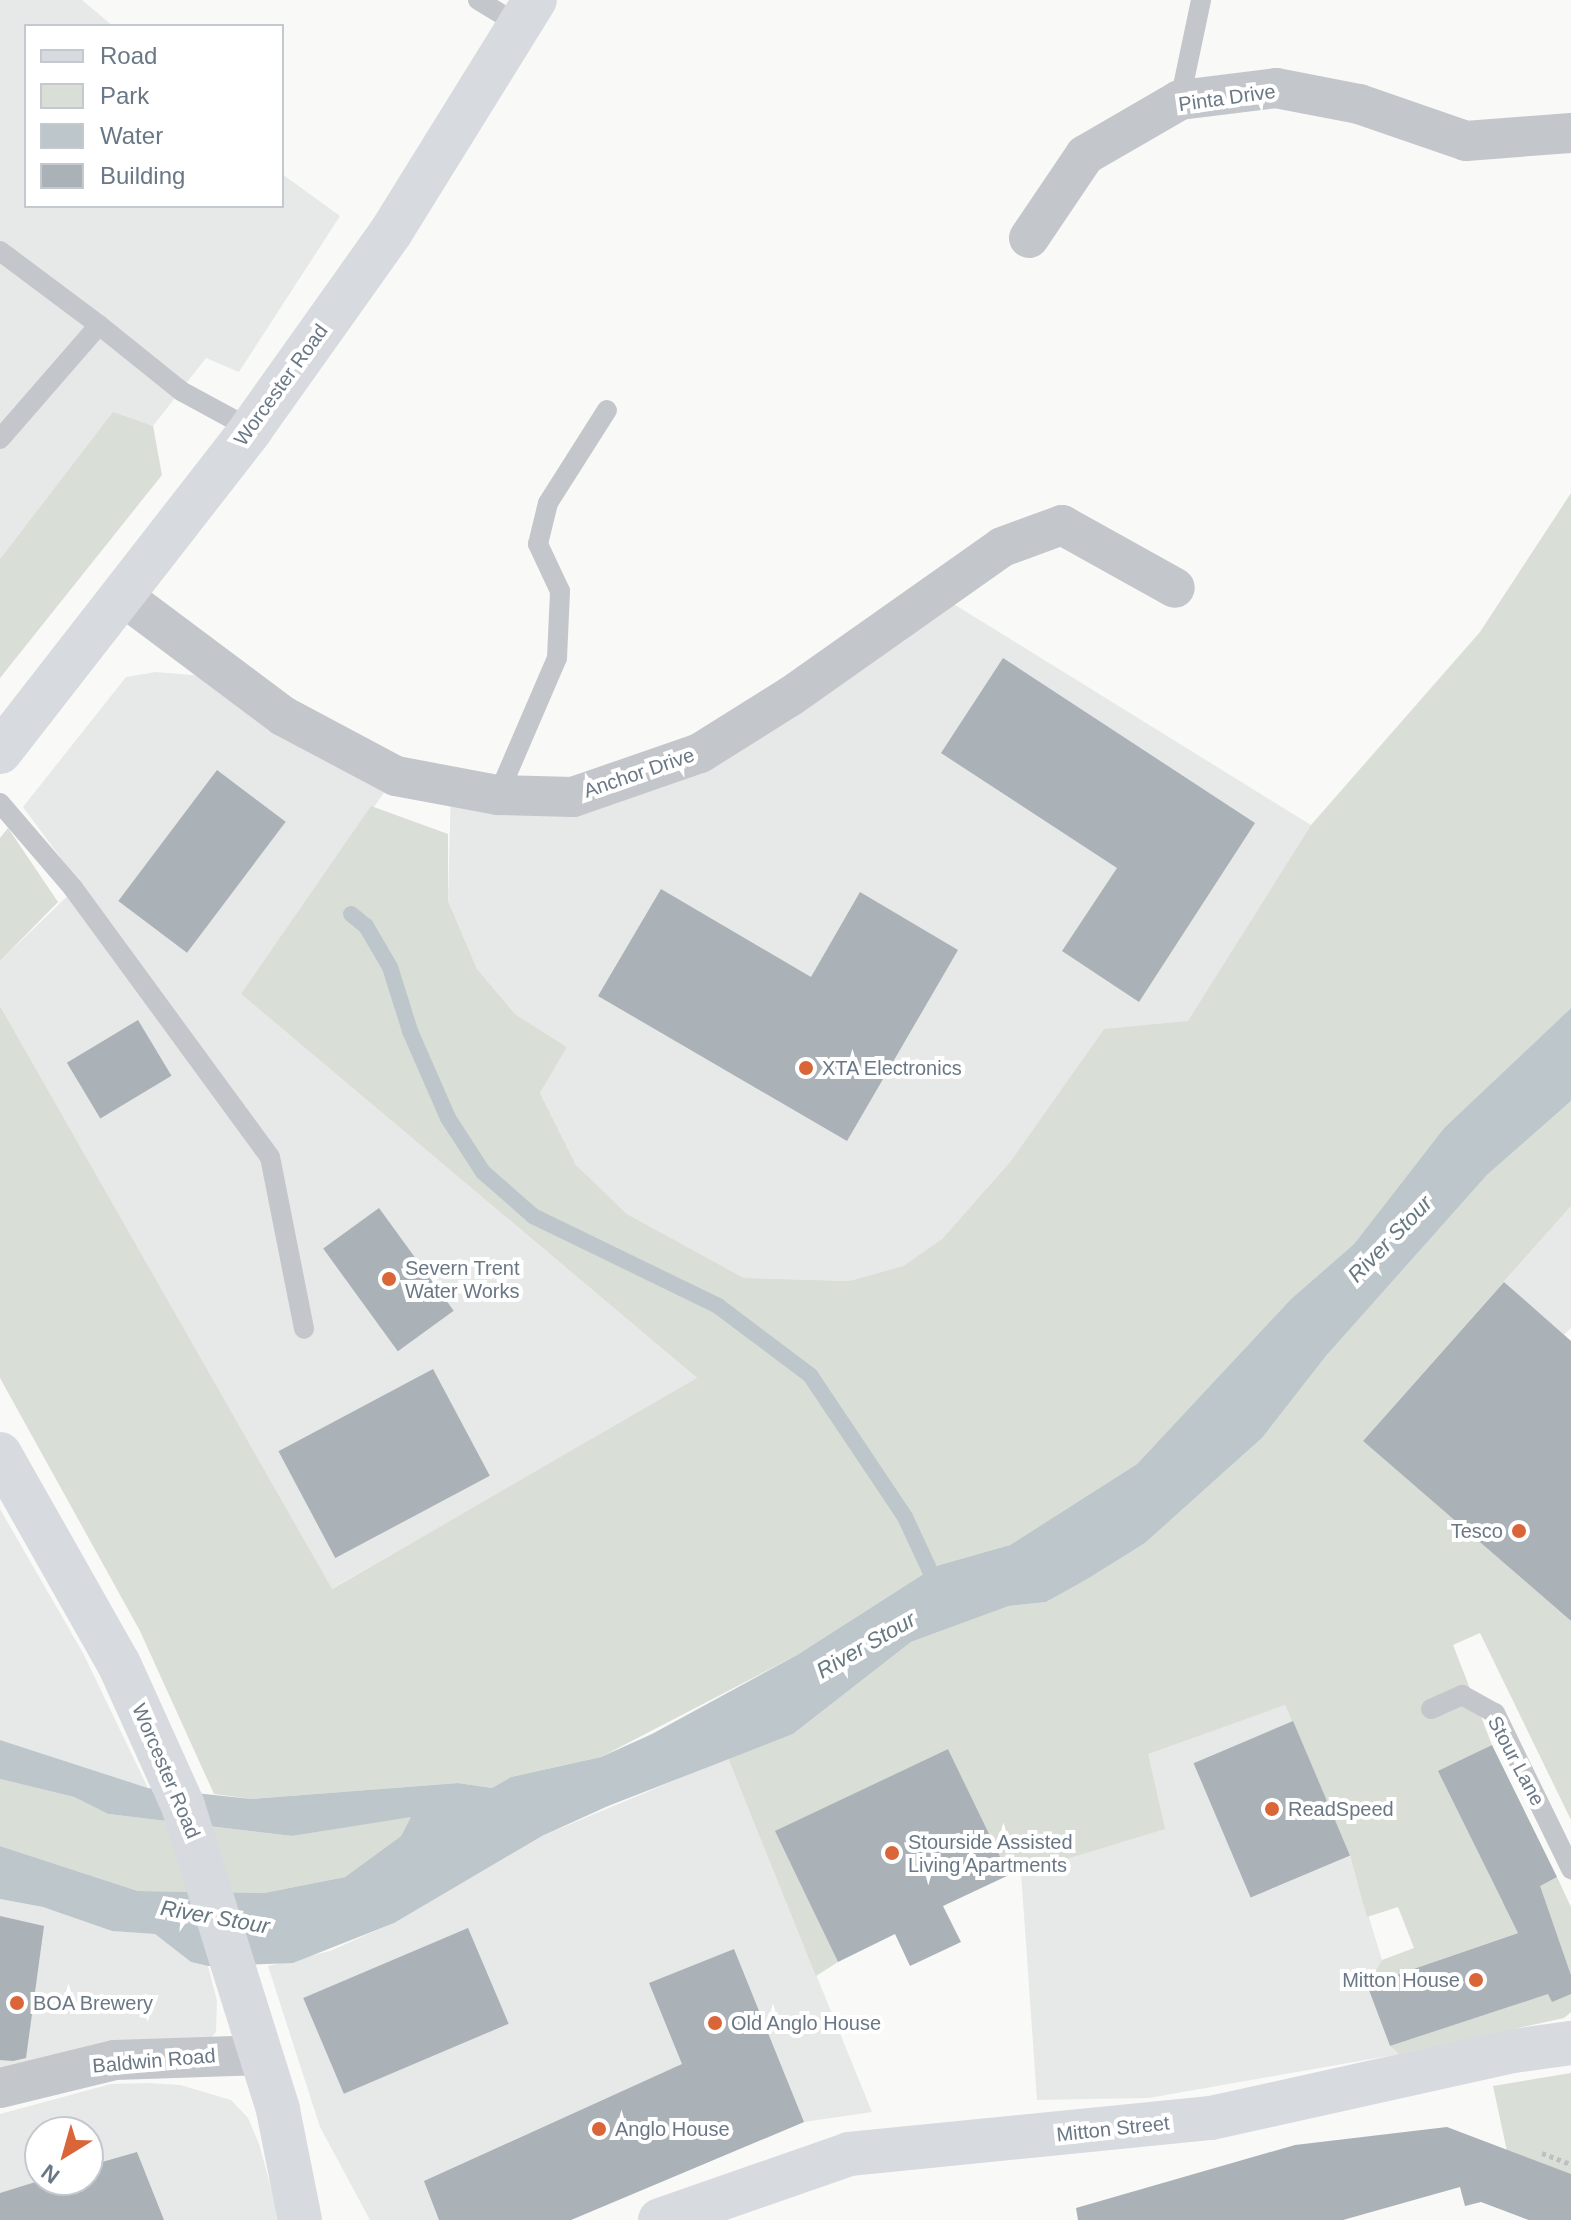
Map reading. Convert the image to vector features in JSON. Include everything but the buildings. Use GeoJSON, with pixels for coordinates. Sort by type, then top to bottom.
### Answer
{"type":"FeatureCollection","features":[{"type":"Feature","properties":{"kind":"main road","name":"Worcester Road"},"geometry":{"type":"LineString","coordinates":[[0,752],[124,597],[251,429],[391,232],[528,13]]}},
{"type":"Feature","properties":{"kind":"main road","name":"Worcester Road"},"geometry":{"type":"LineString","coordinates":[[0,1454],[151,1729],[200,1855],[278,2110]]}},
{"type":"Feature","properties":{"kind":"main road","name":"Mitton Street"},"geometry":{"type":"LineString","coordinates":[[660,2220],[849,2154],[1211,2118],[1513,2051],[1571,2043]]}},
{"type":"Feature","properties":{"kind":"main road"},"geometry":{"type":"LineString","coordinates":[[278,2110],[300,2220]]}},
{"type":"Feature","properties":{"kind":"main road"},"geometry":{"type":"LineString","coordinates":[[278,2110],[328,2220]]}},
{"type":"Feature","properties":{"kind":"street","name":"Pinta Drive"},"geometry":{"type":"LineString","coordinates":[[1029,238],[1085,155],[1180,100],[1276,88],[1359,104],[1466,141],[1571,133]]}},
{"type":"Feature","properties":{"kind":"street","name":"Anchor Drive"},"geometry":{"type":"LineString","coordinates":[[124,597],[229,678],[339,749],[396,776],[498,795],[573,797],[700,753],[791,696],[1002,547],[1062,525],[1175,588]]}},
{"type":"Feature","properties":{"kind":"street","name":"Baldwin Road"},"geometry":{"type":"LineString","coordinates":[[0,2088],[115,2060],[262,2055]]}},
{"type":"Feature","properties":{"kind":"lane"},"geometry":{"type":"LineString","coordinates":[[478,0],[528,13]]}},
{"type":"Feature","properties":{"kind":"lane"},"geometry":{"type":"LineString","coordinates":[[1180,100],[1201,0]]}},
{"type":"Feature","properties":{"kind":"lane"},"geometry":{"type":"LineString","coordinates":[[0,251],[181,391],[251,429]]}},
{"type":"Feature","properties":{"kind":"lane"},"geometry":{"type":"LineString","coordinates":[[0,439],[99,325]]}},
{"type":"Feature","properties":{"kind":"lane"},"geometry":{"type":"LineString","coordinates":[[498,795],[557,658],[560,591],[538,544],[548,503],[607,410]]}},
{"type":"Feature","properties":{"kind":"lane"},"geometry":{"type":"LineString","coordinates":[[0,803],[73,888],[270,1157],[304,1329]]}},
{"type":"Feature","properties":{"kind":"lane","name":"Stour Lane"},"geometry":{"type":"LineString","coordinates":[[1431,1709],[1462,1695],[1495,1713],[1571,1869]]}},
{"type":"Feature","properties":{"kind":"path"},"geometry":{"type":"LineString","coordinates":[[1542,2153],[1571,2164]]}},
{"type":"Feature","properties":{"kind":"shaded area"},"geometry":{"type":"Polygon","coordinates":[[[0,0],[82,0],[111,24],[24,24],[24,208],[284,208],[284,175],[340,216],[239,372],[206,358],[153,426],[113,413],[0,559],[0,0]]]}},
{"type":"Feature","properties":{"kind":"shaded area"},"geometry":{"type":"Polygon","coordinates":[[[939,595],[1311,825],[1188,1022],[1104,1029],[1010,1162],[942,1239],[903,1266],[849,1281],[744,1278],[627,1214],[576,1165],[540,1093],[567,1047],[515,1014],[477,969],[448,901],[451,787],[498,795],[700,753],[939,595]]]}},
{"type":"Feature","properties":{"kind":"shaded area"},"geometry":{"type":"Polygon","coordinates":[[[156,672],[229,678],[396,776],[241,994],[698,1379],[331,1589],[0,1006],[0,961],[80,884],[23,807],[126,677],[156,672]]]}},
{"type":"Feature","properties":{"kind":"shaded area"},"geometry":{"type":"Polygon","coordinates":[[[1571,1206],[1571,1328],[1564,1335],[1504,1282],[1571,1206]]]}},
{"type":"Feature","properties":{"kind":"shaded area"},"geometry":{"type":"Polygon","coordinates":[[[0,1509],[83,1653],[148,1788],[0,1740],[0,1509]]]}},
{"type":"Feature","properties":{"kind":"shaded area"},"geometry":{"type":"Polygon","coordinates":[[[1285,1705],[1350,1855],[1382,1960],[1367,1986],[1390,2046],[1399,2054],[1149,2098],[1037,2100],[1021,1873],[1164,1829],[1147,1754],[1285,1705]]]}},
{"type":"Feature","properties":{"kind":"shaded area"},"geometry":{"type":"Polygon","coordinates":[[[728,1758],[872,2112],[804,2122],[571,2220],[370,2220],[320,2127],[268,1966],[330,1951],[393,1923],[542,1836],[728,1758]]]}},
{"type":"Feature","properties":{"kind":"shaded area"},"geometry":{"type":"Polygon","coordinates":[[[0,1899],[43,1907],[112,1931],[155,1934],[191,1962],[208,1966],[217,2001],[216,2032],[209,2040],[0,2088],[0,1899]]]}},
{"type":"Feature","properties":{"kind":"shaded area"},"geometry":{"type":"Polygon","coordinates":[[[111,2084],[180,2085],[231,2100],[248,2118],[259,2144],[280,2220],[0,2220],[0,2114],[111,2084]]]}},
{"type":"Feature","properties":{"kind":"green space"},"geometry":{"type":"Polygon","coordinates":[[[113,412],[153,426],[162,475],[0,678],[0,559],[113,412]]]}},
{"type":"Feature","properties":{"kind":"green space"},"geometry":{"type":"Polygon","coordinates":[[[1571,493],[1571,1008],[1444,1128],[1354,1244],[1291,1299],[1137,1464],[1010,1545],[936,1566],[797,1655],[601,1757],[511,1777],[492,1788],[458,1783],[252,1799],[214,1794],[140,1631],[0,1378],[0,1006],[332,1589],[697,1378],[241,994],[371,806],[448,834],[448,901],[477,969],[515,1014],[567,1047],[540,1093],[576,1165],[627,1214],[744,1278],[849,1281],[903,1266],[942,1239],[1010,1162],[1104,1029],[1188,1021],[1311,825],[1480,632],[1571,493]]]}},
{"type":"Feature","properties":{"kind":"green space"},"geometry":{"type":"Polygon","coordinates":[[[8,828],[58,902],[0,961],[0,838],[8,828]]]}},
{"type":"Feature","properties":{"kind":"green space"},"geometry":{"type":"Polygon","coordinates":[[[1571,1101],[1571,1206],[1363,1441],[1571,1621],[1571,1820],[1480,1633],[1453,1645],[1492,1745],[1439,1772],[1503,1903],[1557,1877],[1571,1907],[1571,1975],[1552,1921],[1367,1985],[1382,1960],[1414,1948],[1398,1907],[1367,1917],[1350,1855],[1285,1705],[1148,1754],[1165,1829],[1021,1873],[1009,1875],[948,1749],[776,1831],[838,1962],[816,1976],[728,1758],[793,1734],[911,1642],[1009,1606],[1046,1602],[1145,1543],[1262,1438],[1326,1356],[1487,1175],[1571,1101]]]}},
{"type":"Feature","properties":{"kind":"green space"},"geometry":{"type":"Polygon","coordinates":[[[0,1779],[74,1797],[108,1814],[292,1836],[412,1816],[401,1836],[345,1877],[264,1893],[138,1891],[0,1846],[0,1779]]]}},
{"type":"Feature","properties":{"kind":"green space"},"geometry":{"type":"Polygon","coordinates":[[[1571,1986],[1571,2012],[1564,2018],[1399,2054],[1390,2046],[1571,1986]]]}},
{"type":"Feature","properties":{"kind":"green space"},"geometry":{"type":"Polygon","coordinates":[[[1571,2073],[1571,2220],[1529,2220],[1521,2217],[1493,2086],[1571,2073]]]}},
{"type":"Feature","properties":{"kind":"water","name":"River Stour"},"geometry":{"type":"Polygon","coordinates":[[[1571,1008],[1571,1101],[1487,1175],[1326,1356],[1262,1438],[1145,1543],[1087,1579],[1046,1602],[1009,1606],[911,1642],[793,1734],[608,1806],[542,1836],[394,1923],[293,1963],[208,1966],[191,1962],[155,1934],[112,1931],[43,1907],[0,1899],[0,1846],[138,1891],[264,1893],[345,1877],[401,1836],[411,1817],[292,1836],[108,1814],[74,1797],[0,1779],[0,1740],[148,1788],[252,1799],[458,1783],[492,1788],[511,1777],[601,1757],[652,1734],[797,1655],[936,1566],[1010,1545],[1137,1464],[1291,1299],[1354,1244],[1444,1128],[1571,1008]]]}},
{"type":"Feature","properties":{"kind":"waterway"},"geometry":{"type":"LineString","coordinates":[[351,914],[366,926],[390,967],[410,1031],[448,1118],[483,1172],[533,1216],[718,1306],[810,1375],[905,1517],[938,1588]]}},
{"type":"Feature","properties":{"kind":"place","name":"XTA Electronics"},"geometry":{"type":"Point","coordinates":[806,1068]}},
{"type":"Feature","properties":{"kind":"place","name":"Severn Trent Water Works"},"geometry":{"type":"Point","coordinates":[389,1279]}},
{"type":"Feature","properties":{"kind":"place","name":"Tesco"},"geometry":{"type":"Point","coordinates":[1519,1531]}},
{"type":"Feature","properties":{"kind":"place","name":"ReadSpeed"},"geometry":{"type":"Point","coordinates":[1272,1809]}},
{"type":"Feature","properties":{"kind":"place","name":"Stourside Assisted Living Apartments"},"geometry":{"type":"Point","coordinates":[892,1853]}},
{"type":"Feature","properties":{"kind":"place","name":"Mitton House"},"geometry":{"type":"Point","coordinates":[1476,1980]}},
{"type":"Feature","properties":{"kind":"place","name":"BOA Brewery"},"geometry":{"type":"Point","coordinates":[17,2003]}},
{"type":"Feature","properties":{"kind":"place","name":"Old Anglo House"},"geometry":{"type":"Point","coordinates":[715,2023]}},
{"type":"Feature","properties":{"kind":"place","name":"Anglo House"},"geometry":{"type":"Point","coordinates":[599,2129]}}]}
